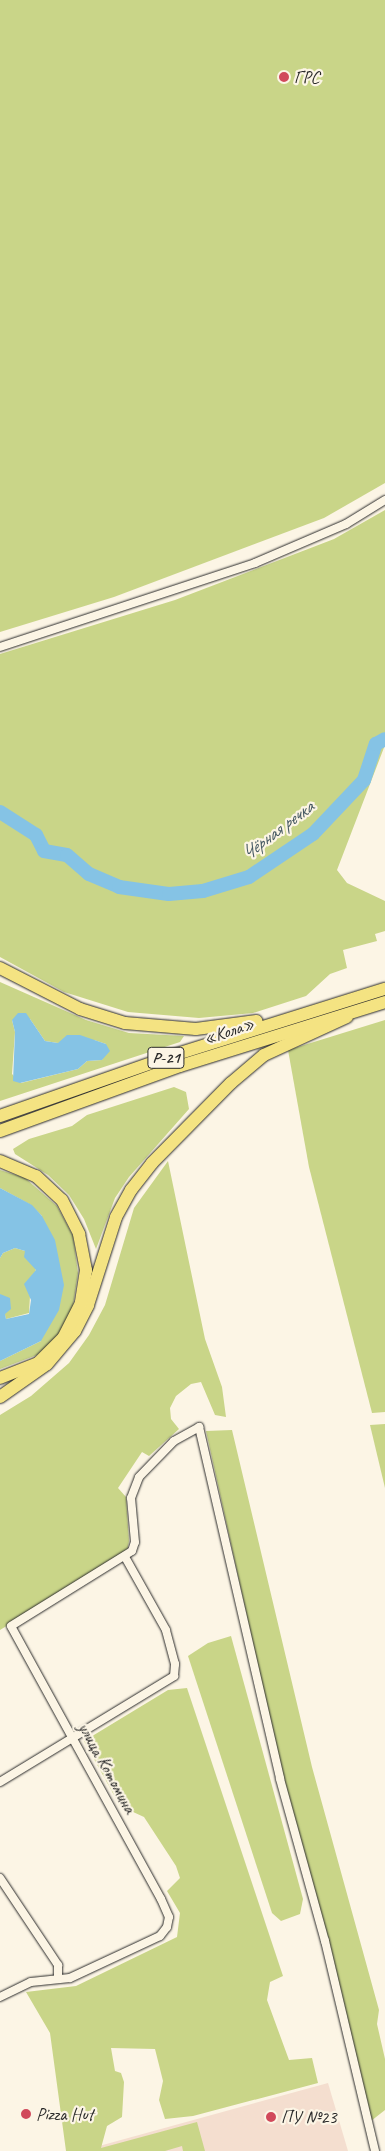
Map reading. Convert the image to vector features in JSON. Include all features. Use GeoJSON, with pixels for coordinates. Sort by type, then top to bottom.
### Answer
{"type":"FeatureCollection","features":[{"type":"Feature","properties":{"kind":"main road"},"geometry":{"type":"LineString","coordinates":[[0,968],[54,998],[92,1014],[125,1023],[174,1029],[239,1025],[334,1005]]}},
{"type":"Feature","properties":{"kind":"main road","name":"«Кола»"},"geometry":{"type":"LineString","coordinates":[[0,1116],[98,1080],[385,989]]}},
{"type":"Feature","properties":{"kind":"main road","name":"«Кола»"},"geometry":{"type":"LineString","coordinates":[[0,1130],[156,1074],[385,1002]]}},
{"type":"Feature","properties":{"kind":"main road"},"geometry":{"type":"LineString","coordinates":[[0,1397],[47,1364],[75,1331],[88,1305],[116,1216],[131,1190],[152,1163],[231,1083],[264,1055],[365,1007]]}},
{"type":"Feature","properties":{"kind":"main road"},"geometry":{"type":"LineString","coordinates":[[0,1161],[36,1176],[62,1200],[79,1234],[86,1270],[82,1303],[63,1338],[38,1363],[0,1378]]}},
{"type":"Feature","properties":{"kind":"street"},"geometry":{"type":"LineString","coordinates":[[0,647],[255,563],[346,524],[385,500]]}},
{"type":"Feature","properties":{"kind":"street"},"geometry":{"type":"LineString","coordinates":[[0,1782],[174,1676],[175,1664],[166,1630],[125,1557],[135,1542],[130,1508],[139,1478],[174,1441],[199,1427],[280,1779],[325,1942],[375,2151]]}},
{"type":"Feature","properties":{"kind":"street","name":"улица Котомина"},"geometry":{"type":"LineString","coordinates":[[58,1979],[70,1978],[160,1936],[167,1927],[169,1917],[73,1737],[10,1626],[125,1557]]}},
{"type":"Feature","properties":{"kind":"street"},"geometry":{"type":"LineString","coordinates":[[0,1878],[58,1965],[58,1979],[31,1982],[0,1997]]}},
{"type":"Feature","properties":{"kind":"shaded area","name":"ПУ №23"},"geometry":{"type":"Polygon","coordinates":[[[328,2083],[348,2151],[81,2151],[328,2083]]]}},
{"type":"Feature","properties":{"kind":"green space"},"geometry":{"type":"Polygon","coordinates":[[[0,0],[385,0],[385,483],[324,518],[114,597],[0,632],[0,0]]]}},
{"type":"Feature","properties":{"kind":"green space"},"geometry":{"type":"Polygon","coordinates":[[[385,510],[385,745],[337,870],[347,883],[385,901],[385,931],[375,934],[377,941],[343,950],[347,968],[330,974],[306,996],[253,1013],[199,1018],[128,1012],[64,992],[0,957],[0,654],[175,600],[334,539],[385,510]]]}},
{"type":"Feature","properties":{"kind":"green space"},"geometry":{"type":"Polygon","coordinates":[[[0,982],[86,1020],[129,1033],[184,1036],[180,1042],[0,1101],[0,982]],[[30,1019],[12,1020],[15,1032],[12,1074],[21,1083],[78,1069],[87,1061],[102,1060],[106,1044],[94,1040],[58,1043],[45,1041],[30,1019]]]}},
{"type":"Feature","properties":{"kind":"green space"},"geometry":{"type":"Polygon","coordinates":[[[385,1020],[385,1412],[372,1413],[309,1167],[288,1050],[385,1020]]]}},
{"type":"Feature","properties":{"kind":"green space"},"geometry":{"type":"Polygon","coordinates":[[[174,1087],[186,1092],[189,1109],[129,1177],[115,1198],[96,1249],[84,1219],[69,1195],[48,1175],[15,1154],[13,1149],[29,1139],[72,1126],[87,1115],[174,1087]]]}},
{"type":"Feature","properties":{"kind":"green space"},"geometry":{"type":"Polygon","coordinates":[[[168,1161],[205,1339],[222,1387],[226,1417],[215,1415],[201,1382],[191,1384],[176,1396],[170,1408],[171,1419],[179,1429],[149,1456],[142,1452],[118,1488],[126,1497],[129,1541],[127,1552],[0,1630],[0,1415],[31,1396],[69,1363],[89,1335],[105,1305],[134,1208],[168,1161]]]}},
{"type":"Feature","properties":{"kind":"green space"},"geometry":{"type":"Polygon","coordinates":[[[0,1170],[25,1178],[57,1206],[73,1236],[78,1273],[73,1306],[60,1334],[37,1355],[0,1369],[0,1361],[41,1341],[42,1216],[31,1205],[0,1188],[0,1170]]]}},
{"type":"Feature","properties":{"kind":"green space"},"geometry":{"type":"Polygon","coordinates":[[[15,1248],[25,1251],[36,1270],[31,1279],[29,1313],[6,1319],[0,1294],[0,1258],[3,1253],[15,1248]]]}},
{"type":"Feature","properties":{"kind":"green space"},"geometry":{"type":"Polygon","coordinates":[[[385,1424],[385,1488],[370,1425],[385,1424]]]}},
{"type":"Feature","properties":{"kind":"green space"},"geometry":{"type":"Polygon","coordinates":[[[232,1430],[312,1767],[379,2010],[377,2024],[385,2059],[385,2110],[371,2121],[283,1779],[206,1431],[232,1430]]]}},
{"type":"Feature","properties":{"kind":"green space"},"geometry":{"type":"Polygon","coordinates":[[[231,1636],[303,1899],[300,1914],[281,1921],[272,1913],[188,1656],[208,1643],[231,1636]]]}},
{"type":"Feature","properties":{"kind":"green space"},"geometry":{"type":"Polygon","coordinates":[[[187,1688],[283,1976],[270,1982],[267,2000],[289,2060],[312,2058],[318,2083],[193,2116],[165,2119],[159,2100],[163,2081],[155,2049],[111,2048],[115,2071],[121,2073],[124,2082],[122,2117],[107,2126],[101,2148],[197,2122],[205,2151],[183,2151],[182,2146],[165,2151],[66,2151],[50,2033],[26,1992],[76,1986],[177,1937],[180,1913],[167,1891],[180,1878],[176,1866],[144,1817],[120,1806],[84,1741],[168,1690],[187,1688]]]}},
{"type":"Feature","properties":{"kind":"water"},"geometry":{"type":"Polygon","coordinates":[[[18,1013],[26,1013],[45,1041],[58,1043],[67,1035],[80,1035],[106,1044],[110,1051],[102,1060],[87,1061],[78,1069],[20,1083],[13,1081],[15,1032],[12,1020],[18,1013]]]}},
{"type":"Feature","properties":{"kind":"water"},"geometry":{"type":"Polygon","coordinates":[[[0,1188],[32,1205],[42,1216],[55,1240],[64,1285],[59,1310],[41,1341],[0,1361],[0,1294],[10,1298],[11,1309],[5,1314],[6,1319],[29,1314],[31,1300],[24,1284],[36,1270],[24,1257],[25,1251],[15,1248],[3,1253],[0,1258],[0,1188]]]}},
{"type":"Feature","properties":{"kind":"waterway","name":"Чёрная речка"},"geometry":{"type":"LineString","coordinates":[[0,812],[36,835],[44,851],[67,855],[89,874],[119,887],[169,894],[203,891],[249,877],[313,834],[364,780],[376,744],[385,739]]}},
{"type":"Feature","properties":{"kind":"place","name":"ГРС"},"geometry":{"type":"Point","coordinates":[284,77]}},
{"type":"Feature","properties":{"kind":"place","name":"Pizza Hut"},"geometry":{"type":"Point","coordinates":[26,2114]}},
{"type":"Feature","properties":{"kind":"place","name":"ПУ №23"},"geometry":{"type":"Point","coordinates":[271,2117]}}]}
